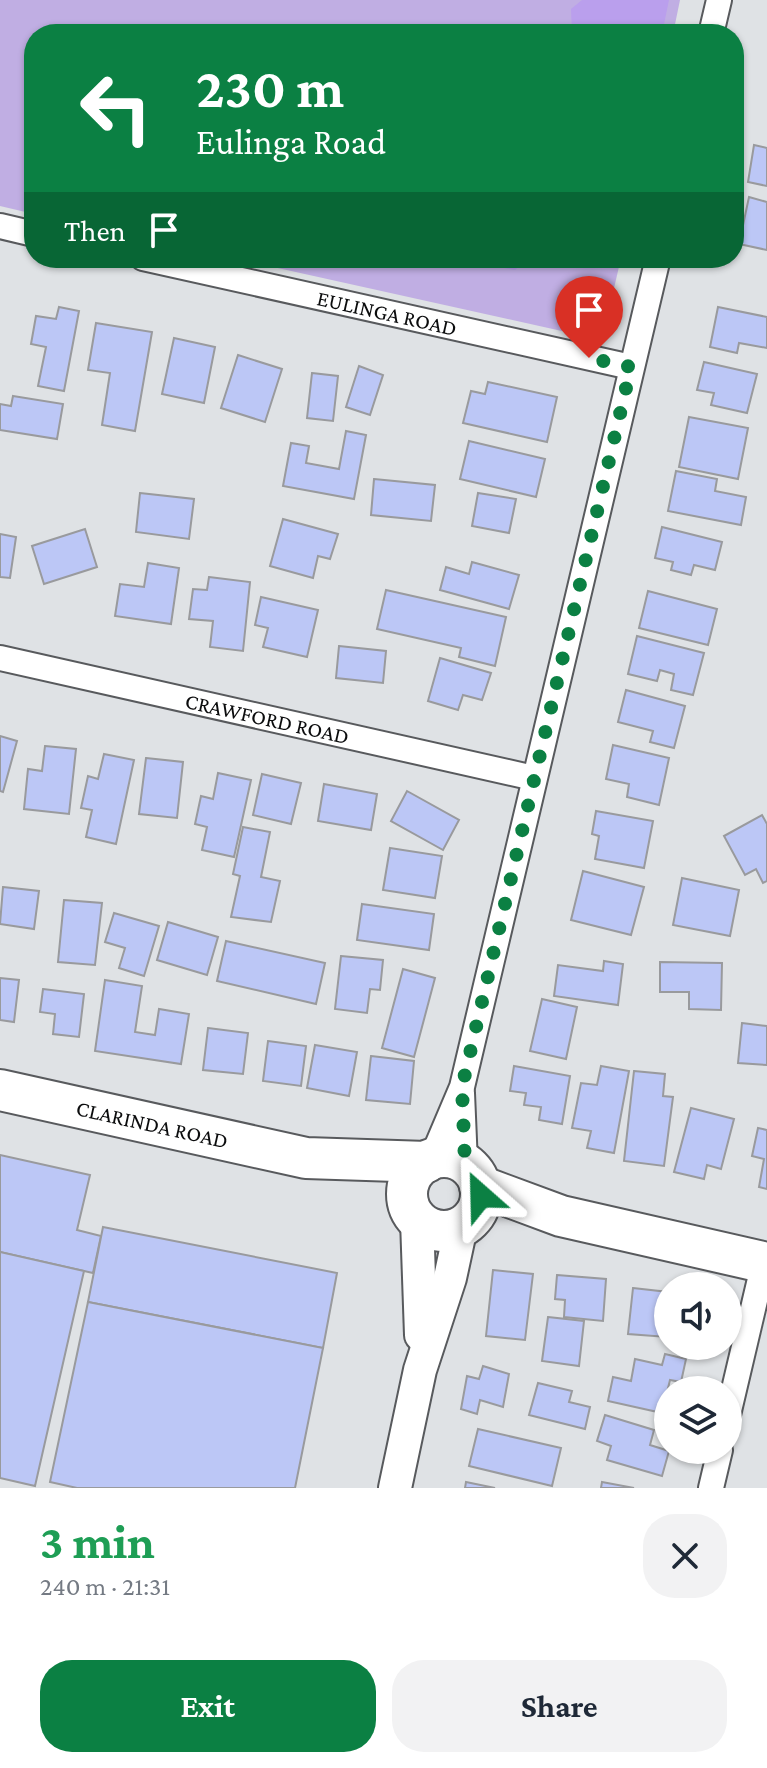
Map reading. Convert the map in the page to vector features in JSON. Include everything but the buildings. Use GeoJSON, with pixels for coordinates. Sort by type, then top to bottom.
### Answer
{"type":"FeatureCollection","features":[{"type":"Feature","properties":{"kind":"main road","name":"CLARINDA ROAD"},"geometry":{"type":"LineString","coordinates":[[0,1090],[306,1158],[456,1186],[561,1216],[765,1262]]}},
{"type":"Feature","properties":{"kind":"main road","name":"CLARINDA ROAD"},"geometry":{"type":"LineString","coordinates":[[306,1158],[372,1189],[438,1231],[456,1186]]}},
{"type":"Feature","properties":{"kind":"main road"},"geometry":{"type":"LineString","coordinates":[[414,1216],[407,1189],[417,1169],[456,1186]]}},
{"type":"Feature","properties":{"kind":"street"},"geometry":{"type":"LineString","coordinates":[[713,24],[719,0]]}},
{"type":"Feature","properties":{"kind":"street"},"geometry":{"type":"LineString","coordinates":[[0,226],[24,232]]}},
{"type":"Feature","properties":{"kind":"street","name":"EULINGA ROAD"},"geometry":{"type":"LineString","coordinates":[[188,268],[631,367]]}},
{"type":"Feature","properties":{"kind":"street"},"geometry":{"type":"LineString","coordinates":[[395,1488],[420,1370],[450,1278],[462,1087],[656,268]]}},
{"type":"Feature","properties":{"kind":"street","name":"CRAWFORD ROAD"},"geometry":{"type":"LineString","coordinates":[[0,658],[534,778]]}},
{"type":"Feature","properties":{"kind":"street"},"geometry":{"type":"LineString","coordinates":[[456,1186],[462,1087]]}},
{"type":"Feature","properties":{"kind":"street"},"geometry":{"type":"LineString","coordinates":[[414,1216],[423,1298],[420,1370]]}},
{"type":"Feature","properties":{"kind":"street"},"geometry":{"type":"LineString","coordinates":[[737,1376],[765,1262]]}},
{"type":"Feature","properties":{"kind":"street"},"geometry":{"type":"LineString","coordinates":[[711,1488],[717,1464]]}},
{"type":"Feature","properties":{"kind":"shaded area"},"geometry":{"type":"Polygon","coordinates":[[[0,0],[680,0],[675,24],[24,24],[24,212],[0,206],[0,0]]]}},
{"type":"Feature","properties":{"kind":"shaded area"},"geometry":{"type":"Polygon","coordinates":[[[582,0],[669,0],[664,24],[572,24],[571,9],[582,0]]]}},
{"type":"Feature","properties":{"kind":"shaded area"},"geometry":{"type":"Polygon","coordinates":[[[278,268],[619,268],[602,340],[278,268]]]}},
{"type":"Feature","properties":{"kind":"route"},"geometry":{"type":"LineString","coordinates":[[481,1196],[477,1177],[465,1164],[462,1087],[631,367],[589,358]]}}]}
